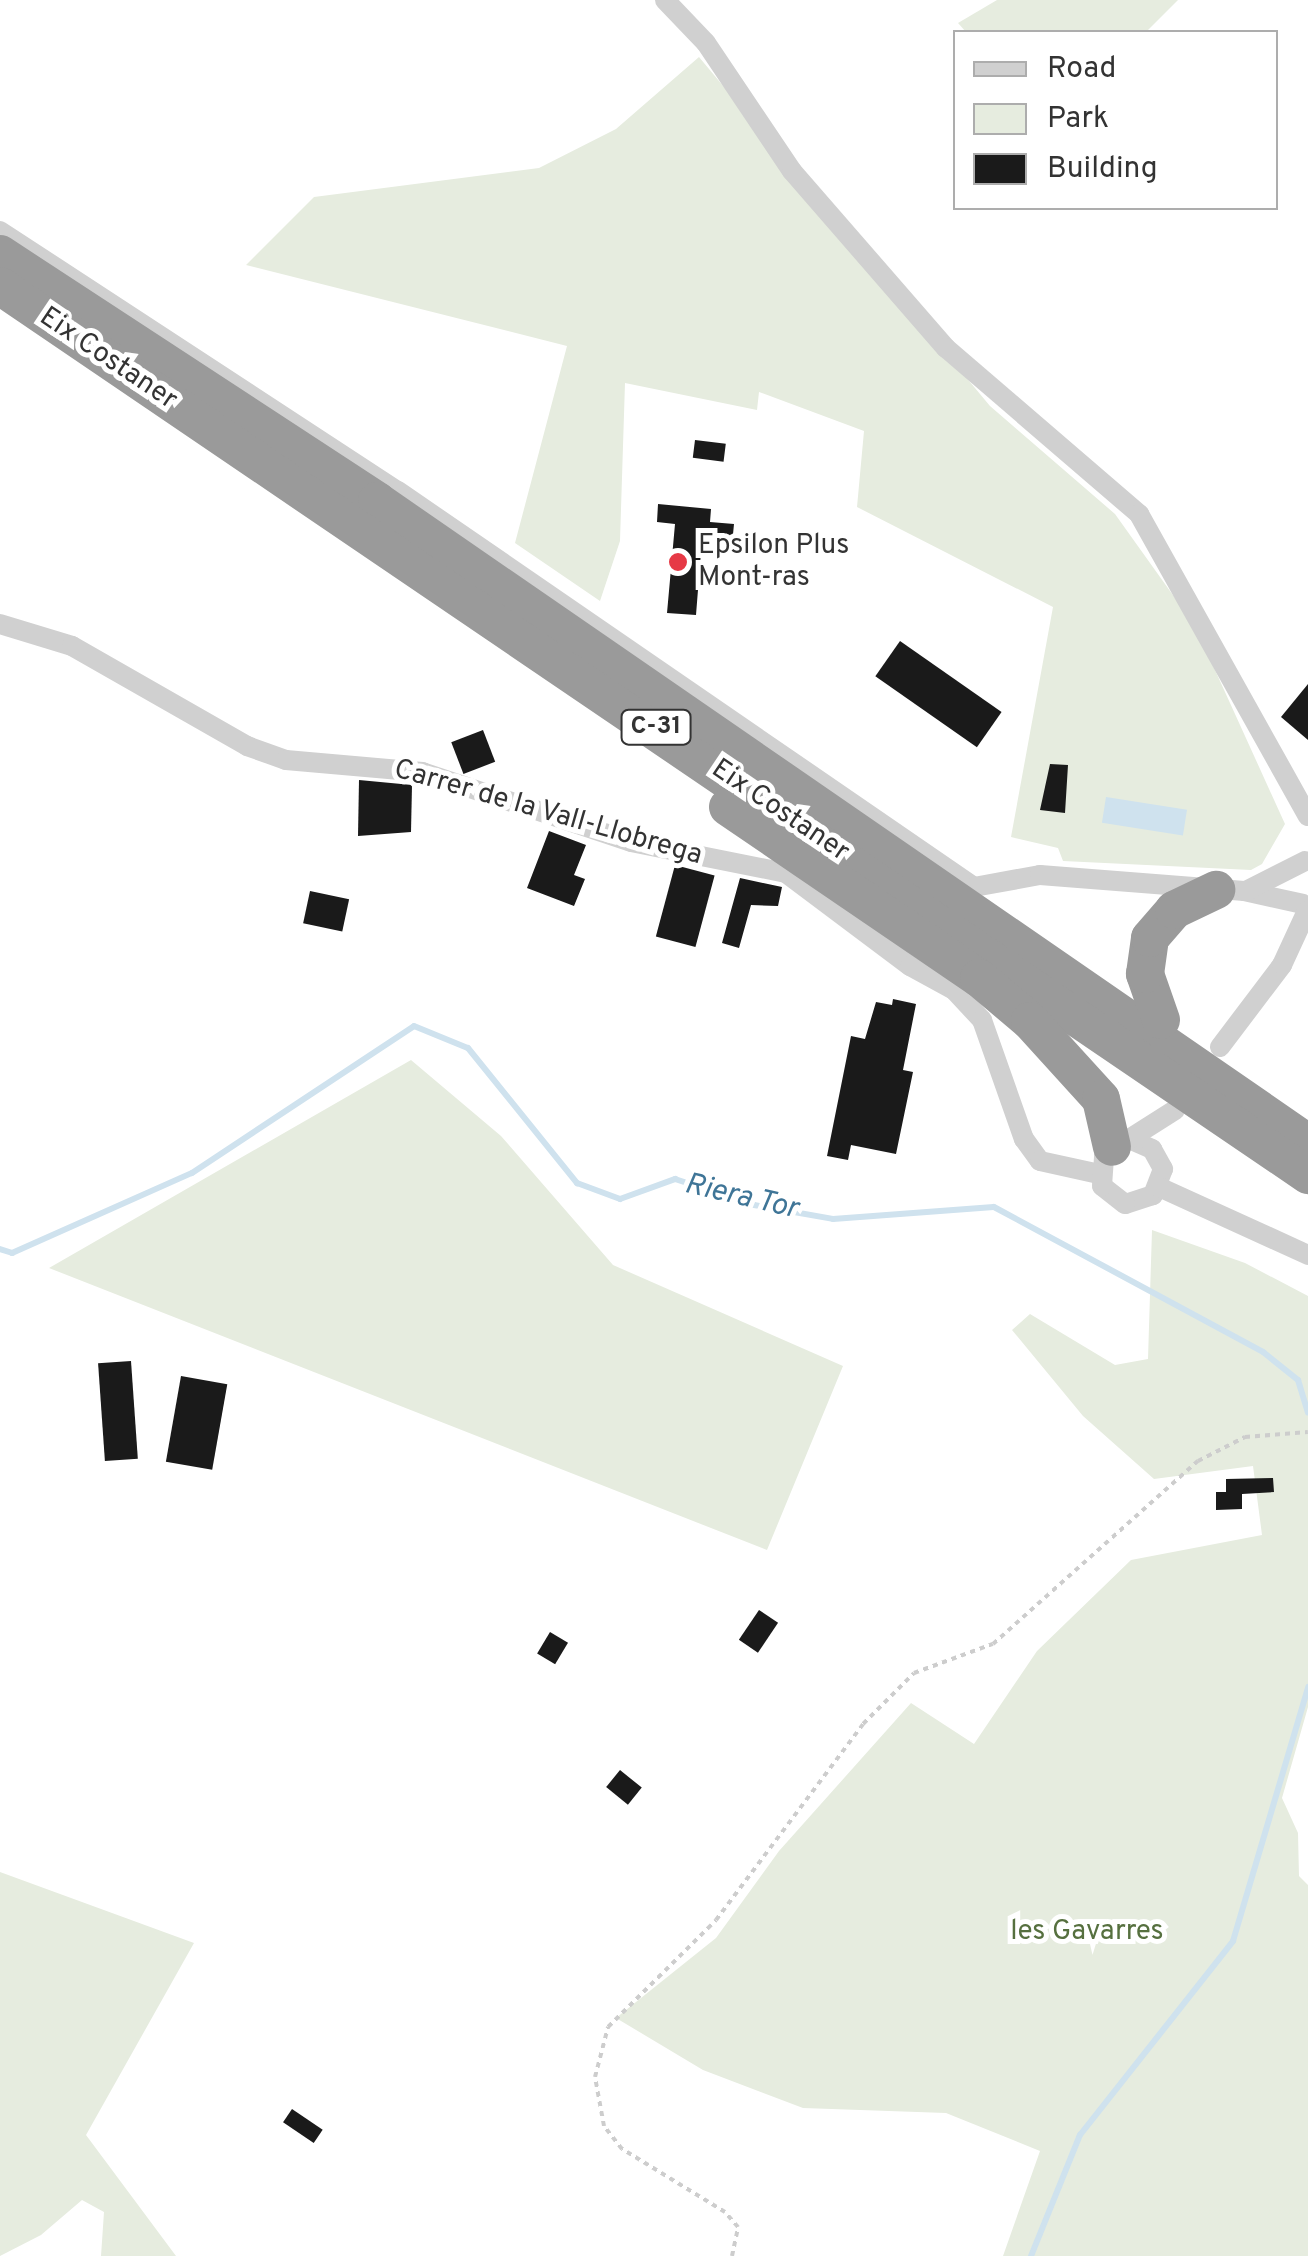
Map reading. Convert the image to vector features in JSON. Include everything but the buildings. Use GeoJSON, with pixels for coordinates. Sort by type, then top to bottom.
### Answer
{"type":"FeatureCollection","features":[{"type":"Feature","properties":{"kind":"highway","name":"C-31"},"geometry":{"type":"LineString","coordinates":[[0,254],[378,501],[1308,1142]]}},
{"type":"Feature","properties":{"kind":"highway","name":"Eix Costaner"},"geometry":{"type":"LineString","coordinates":[[0,286],[1308,1175]]}},
{"type":"Feature","properties":{"kind":"highway"},"geometry":{"type":"LineString","coordinates":[[0,317],[230,464],[979,978],[1072,1060],[1101,1099],[1115,1154]]}},
{"type":"Feature","properties":{"kind":"highway"},"geometry":{"type":"LineString","coordinates":[[974,887],[1308,1126]]}},
{"type":"Feature","properties":{"kind":"highway"},"geometry":{"type":"LineString","coordinates":[[1162,1020],[1145,974],[1150,938],[1174,910],[1230,890]]}},
{"type":"Feature","properties":{"kind":"street"},"geometry":{"type":"LineString","coordinates":[[665,0],[706,43],[792,171],[946,348],[1139,514],[1308,816]]}},
{"type":"Feature","properties":{"kind":"street"},"geometry":{"type":"LineString","coordinates":[[0,231],[398,490],[974,887],[1040,875],[1230,890],[1306,909]]}},
{"type":"Feature","properties":{"kind":"street","name":"Carrer de la Vall-Llobrega"},"geometry":{"type":"LineString","coordinates":[[0,624],[72,646],[247,746],[286,760],[422,772],[631,842],[786,873],[910,966],[954,990],[982,1020],[1024,1139],[1040,1161],[1115,1154]]}},
{"type":"Feature","properties":{"kind":"street"},"geometry":{"type":"LineString","coordinates":[[1230,890],[1306,859]]}},
{"type":"Feature","properties":{"kind":"street"},"geometry":{"type":"LineString","coordinates":[[1220,1047],[1282,965],[1306,909],[1299,882],[1306,859]]}},
{"type":"Feature","properties":{"kind":"street"},"geometry":{"type":"LineString","coordinates":[[1282,965],[1308,948]]}},
{"type":"Feature","properties":{"kind":"street"},"geometry":{"type":"LineString","coordinates":[[1175,1110],[1160,1158],[1160,1187],[1143,1202],[1125,1204],[1107,1194],[1115,1154],[1175,1110]]}},
{"type":"Feature","properties":{"kind":"street"},"geometry":{"type":"LineString","coordinates":[[1115,1154],[1160,1158]]}},
{"type":"Feature","properties":{"kind":"street"},"geometry":{"type":"LineString","coordinates":[[1160,1187],[1308,1255]]}},
{"type":"Feature","properties":{"kind":"path"},"geometry":{"type":"LineString","coordinates":[[732,2256],[738,2227],[725,2212],[622,2149],[604,2126],[595,2077],[608,2026],[716,1920],[864,1724],[914,1673],[993,1644],[1198,1461],[1245,1437],[1308,1432]]}},
{"type":"Feature","properties":{"kind":"green space"},"geometry":{"type":"Polygon","coordinates":[[[997,0],[1178,0],[1148,30],[964,30],[958,23],[997,0]]]}},
{"type":"Feature","properties":{"kind":"green space"},"geometry":{"type":"Polygon","coordinates":[[[699,57],[990,406],[1115,514],[1195,626],[1285,824],[1262,864],[1251,870],[1063,861],[1058,848],[1011,837],[1053,607],[857,507],[864,431],[759,392],[757,410],[625,383],[620,541],[600,601],[515,543],[567,346],[246,265],[314,197],[539,168],[616,129],[699,57]]]}},
{"type":"Feature","properties":{"kind":"green space"},"geometry":{"type":"Polygon","coordinates":[[[411,1060],[501,1136],[613,1265],[843,1366],[767,1550],[49,1268],[411,1060]]]}},
{"type":"Feature","properties":{"kind":"green space","name":"les Gavarres"},"geometry":{"type":"Polygon","coordinates":[[[1152,1230],[1245,1263],[1308,1296],[1308,1707],[1282,1798],[1298,1833],[1299,1876],[1308,1885],[1308,2256],[1003,2256],[1040,2151],[946,2113],[803,2108],[703,2070],[616,2018],[716,1938],[779,1851],[911,1703],[974,1744],[1037,1651],[1131,1560],[1262,1535],[1253,1466],[1154,1479],[1083,1416],[1012,1330],[1030,1314],[1115,1365],[1148,1359],[1152,1230]]]}},
{"type":"Feature","properties":{"kind":"green space"},"geometry":{"type":"Polygon","coordinates":[[[0,1872],[194,1943],[86,2135],[176,2256],[101,2256],[104,2212],[82,2200],[41,2235],[0,2256],[0,1872]]]}},
{"type":"Feature","properties":{"kind":"water"},"geometry":{"type":"Polygon","coordinates":[[[1106,797],[1187,810],[1183,836],[1102,823],[1106,797]]]}},
{"type":"Feature","properties":{"kind":"waterway","name":"Riera Tor"},"geometry":{"type":"LineString","coordinates":[[0,1249],[12,1253],[192,1173],[414,1026],[468,1048],[577,1183],[620,1199],[675,1179],[754,1205],[833,1219],[994,1207],[1263,1352],[1298,1380],[1308,1412]]}},
{"type":"Feature","properties":{"kind":"waterway"},"geometry":{"type":"LineString","coordinates":[[1031,2256],[1080,2135],[1233,1941],[1308,1687]]}},
{"type":"Feature","properties":{"kind":"place","name":"Epsilon Plus Mont-ras"},"geometry":{"type":"Point","coordinates":[678,562]}}]}
